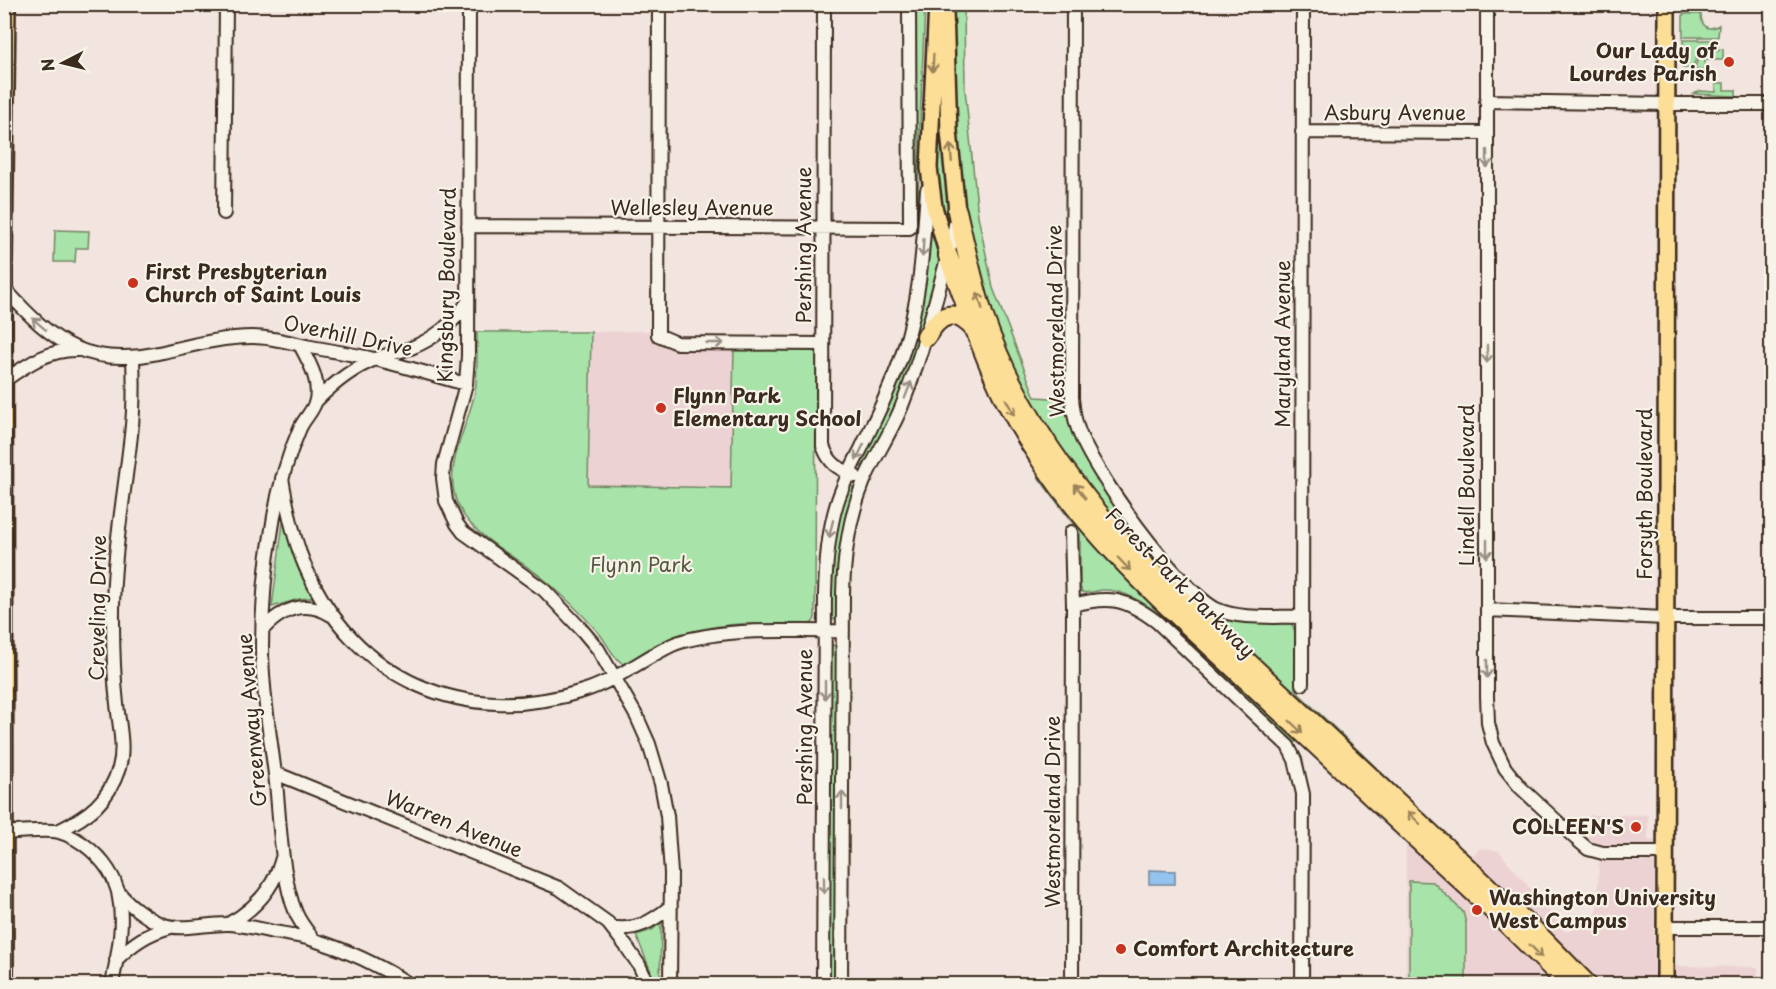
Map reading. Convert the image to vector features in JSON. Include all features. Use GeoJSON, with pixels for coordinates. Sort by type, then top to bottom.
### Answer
{"type":"FeatureCollection","features":[{"type":"Feature","properties":{"kind":"highway","name":"Forest Park Parkway"},"geometry":{"type":"LineString","coordinates":[[957,211],[972,279],[1003,363],[1052,453],[1097,513],[1148,569],[1467,877],[1520,936],[1568,984]]}},
{"type":"Feature","properties":{"kind":"highway","name":"Forest Park Parkway"},"geometry":{"type":"LineString","coordinates":[[948,256],[975,330],[1020,427],[1051,478],[1091,529],[1161,600],[1467,877],[1533,929],[1587,984]]}},
{"type":"Feature","properties":{"kind":"highway"},"geometry":{"type":"LineString","coordinates":[[926,337],[938,320],[951,316],[963,319],[975,330]]}},
{"type":"Feature","properties":{"kind":"main road"},"geometry":{"type":"LineString","coordinates":[[5,984],[7,4]]}},
{"type":"Feature","properties":{"kind":"main road","name":"Forest Park Parkway"},"geometry":{"type":"LineString","coordinates":[[937,4],[929,168],[934,207],[948,256]]}},
{"type":"Feature","properties":{"kind":"main road","name":"Forest Park Parkway"},"geometry":{"type":"LineString","coordinates":[[945,4],[949,131],[957,211]]}},
{"type":"Feature","properties":{"kind":"main road","name":"Forsyth Boulevard"},"geometry":{"type":"LineString","coordinates":[[1665,984],[1666,4]]}},
{"type":"Feature","properties":{"kind":"street"},"geometry":{"type":"LineString","coordinates":[[225,213],[226,4]]}},
{"type":"Feature","properties":{"kind":"street","name":"Kingsbury Boulevard"},"geometry":{"type":"LineString","coordinates":[[469,4],[466,384],[444,464],[444,489],[450,513],[464,532],[544,590],[598,649],[649,744],[661,784],[667,816],[671,873],[670,984]]}},
{"type":"Feature","properties":{"kind":"street"},"geometry":{"type":"LineString","coordinates":[[659,4],[658,335],[677,343],[823,344]]}},
{"type":"Feature","properties":{"kind":"street","name":"Pershing Avenue"},"geometry":{"type":"LineString","coordinates":[[824,4],[823,446],[831,462],[864,480]]}},
{"type":"Feature","properties":{"kind":"street","name":"Wellesley Avenue"},"geometry":{"type":"LineString","coordinates":[[468,226],[824,228],[906,228],[910,226],[909,4]]}},
{"type":"Feature","properties":{"kind":"street","name":"Westmoreland Drive"},"geometry":{"type":"LineString","coordinates":[[1074,4],[1072,398],[1078,429],[1085,446],[1129,514],[1202,600],[1218,610],[1240,615],[1302,617]]}},
{"type":"Feature","properties":{"kind":"street","name":"Maryland Avenue"},"geometry":{"type":"LineString","coordinates":[[1302,684],[1303,4]]}},
{"type":"Feature","properties":{"kind":"street","name":"Lindell Boulevard"},"geometry":{"type":"LineString","coordinates":[[1487,4],[1488,723],[1493,743],[1505,768],[1520,787],[1582,844],[1596,852],[1665,854]]}},
{"type":"Feature","properties":{"kind":"street","name":"Asbury Avenue"},"geometry":{"type":"LineString","coordinates":[[1486,101],[1772,104]]}},
{"type":"Feature","properties":{"kind":"street","name":"Asbury Avenue"},"geometry":{"type":"LineString","coordinates":[[1302,132],[1487,133]]}},
{"type":"Feature","properties":{"kind":"street","name":"Pershing Avenue"},"geometry":{"type":"LineString","coordinates":[[823,984],[825,582],[829,539],[837,503],[885,400],[912,323],[921,276],[929,168]]}},
{"type":"Feature","properties":{"kind":"street","name":"Pershing Avenue"},"geometry":{"type":"LineString","coordinates":[[841,984],[843,631],[844,568],[847,543],[864,480],[902,407],[913,377],[948,256],[957,211]]}},
{"type":"Feature","properties":{"kind":"street","name":"Overhill Drive"},"geometry":{"type":"LineString","coordinates":[[5,290],[42,327],[60,340],[94,355],[133,358],[196,343],[254,337],[374,359],[466,384]]}},
{"type":"Feature","properties":{"kind":"street","name":"Greenway Avenue"},"geometry":{"type":"LineString","coordinates":[[314,940],[301,924],[290,895],[265,696],[262,648],[264,593],[272,529],[282,478],[301,425],[316,401],[334,383],[352,370],[374,359],[425,341],[450,322],[468,302]]}},
{"type":"Feature","properties":{"kind":"street"},"geometry":{"type":"LineString","coordinates":[[300,345],[312,368],[316,382],[316,401]]}},
{"type":"Feature","properties":{"kind":"street","name":"Overhill Drive"},"geometry":{"type":"LineString","coordinates":[[5,380],[42,357],[68,350],[80,350]]}},
{"type":"Feature","properties":{"kind":"street","name":"Creveling Drive"},"geometry":{"type":"LineString","coordinates":[[58,831],[78,822],[103,801],[120,765],[122,748],[114,671],[113,621],[118,532],[132,433],[133,358]]}},
{"type":"Feature","properties":{"kind":"street"},"geometry":{"type":"LineString","coordinates":[[282,478],[293,533],[302,558],[332,616]]}},
{"type":"Feature","properties":{"kind":"street","name":"Westmoreland Drive"},"geometry":{"type":"LineString","coordinates":[[1071,532],[1074,604],[1072,984]]}},
{"type":"Feature","properties":{"kind":"street"},"geometry":{"type":"LineString","coordinates":[[1074,604],[1093,599],[1109,599],[1139,609],[1156,622],[1288,746],[1295,760],[1303,794],[1302,984]]}},
{"type":"Feature","properties":{"kind":"street"},"geometry":{"type":"LineString","coordinates":[[263,629],[280,614],[298,608],[322,610],[332,616],[363,649],[396,673],[421,688],[473,702],[529,702],[584,691],[615,678],[673,644],[706,636],[744,632],[843,631]]}},
{"type":"Feature","properties":{"kind":"street"},"geometry":{"type":"LineString","coordinates":[[1487,610],[1665,618],[1772,618]]}},
{"type":"Feature","properties":{"kind":"street","name":"Warren Avenue"},"geometry":{"type":"LineString","coordinates":[[275,773],[559,888],[585,905],[611,927],[639,965],[648,984]]}},
{"type":"Feature","properties":{"kind":"street"},"geometry":{"type":"LineString","coordinates":[[5,833],[58,831],[94,852],[118,891],[122,915],[112,984]]}},
{"type":"Feature","properties":{"kind":"street","name":"Greenway Avenue"},"geometry":{"type":"LineString","coordinates":[[228,924],[253,908],[265,894],[280,865],[283,852]]}},
{"type":"Feature","properties":{"kind":"street"},"geometry":{"type":"LineString","coordinates":[[118,891],[158,924],[171,927]]}},
{"type":"Feature","properties":{"kind":"street"},"geometry":{"type":"LineString","coordinates":[[611,927],[626,929],[645,924],[670,907]]}},
{"type":"Feature","properties":{"kind":"street"},"geometry":{"type":"LineString","coordinates":[[116,960],[140,939],[151,933],[171,927],[228,924],[314,940],[389,972],[409,984]]}},
{"type":"Feature","properties":{"kind":"street"},"geometry":{"type":"LineString","coordinates":[[1665,927],[1772,927]]}},
{"type":"Feature","properties":{"kind":"shaded area","name":"Flynn Park Elementary School"},"geometry":{"type":"Polygon","coordinates":[[[650,331],[656,340],[667,345],[734,346],[732,488],[588,485],[591,332],[650,331]]]}},
{"type":"Feature","properties":{"kind":"shaded area"},"geometry":{"type":"Polygon","coordinates":[[[1589,815],[1648,815],[1648,840],[1657,841],[1657,845],[1645,849],[1645,845],[1609,845],[1595,842],[1589,839],[1589,815]]]}},
{"type":"Feature","properties":{"kind":"shaded area","name":"Washington University West Campus"},"geometry":{"type":"Polygon","coordinates":[[[1406,838],[1468,860],[1480,848],[1499,851],[1566,932],[1597,913],[1599,861],[1645,862],[1646,859],[1654,859],[1654,984],[1639,984],[1638,981],[1582,981],[1556,984],[1406,984],[1406,838]]]}},
{"type":"Feature","properties":{"kind":"shaded area"},"geometry":{"type":"Polygon","coordinates":[[[1674,966],[1758,967],[1758,984],[1674,984],[1674,966]]]}},
{"type":"Feature","properties":{"kind":"green space"},"geometry":{"type":"Polygon","coordinates":[[[915,5],[925,5],[918,233],[915,233],[917,213],[915,5]]]}},
{"type":"Feature","properties":{"kind":"green space"},"geometry":{"type":"Polygon","coordinates":[[[954,5],[964,5],[965,89],[978,216],[993,288],[1035,397],[1067,399],[1078,445],[1093,472],[1156,558],[1199,604],[1291,623],[1295,631],[1295,690],[1407,797],[1408,803],[1152,563],[1056,449],[998,336],[965,217],[954,65],[954,5]]]}},
{"type":"Feature","properties":{"kind":"green space"},"geometry":{"type":"Polygon","coordinates":[[[1683,14],[1701,14],[1704,25],[1708,28],[1719,25],[1718,37],[1683,37],[1683,14]]]}},
{"type":"Feature","properties":{"kind":"green space"},"geometry":{"type":"Polygon","coordinates":[[[1683,40],[1718,40],[1718,48],[1701,54],[1696,59],[1693,68],[1683,68],[1683,40]]]}},
{"type":"Feature","properties":{"kind":"green space"},"geometry":{"type":"Polygon","coordinates":[[[1723,49],[1723,60],[1705,60],[1704,70],[1695,70],[1700,56],[1723,49]]]}},
{"type":"Feature","properties":{"kind":"green space"},"geometry":{"type":"Polygon","coordinates":[[[942,68],[950,209],[947,234],[944,233],[934,165],[942,68]]]}},
{"type":"Feature","properties":{"kind":"green space"},"geometry":{"type":"Polygon","coordinates":[[[1716,83],[1724,83],[1724,90],[1736,90],[1736,96],[1694,94],[1700,91],[1716,92],[1716,83]]]}},
{"type":"Feature","properties":{"kind":"green space"},"geometry":{"type":"Polygon","coordinates":[[[55,230],[89,231],[88,248],[76,248],[75,262],[54,262],[55,230]]]}},
{"type":"Feature","properties":{"kind":"green space"},"geometry":{"type":"Polygon","coordinates":[[[930,236],[933,238],[940,260],[919,340],[901,395],[867,461],[861,467],[859,466],[893,393],[930,236]]]}},
{"type":"Feature","properties":{"kind":"green space","name":"Flynn Park"},"geometry":{"type":"Polygon","coordinates":[[[477,332],[591,332],[588,485],[731,488],[734,346],[813,347],[816,351],[815,617],[813,622],[796,626],[740,624],[707,628],[665,640],[623,664],[619,661],[598,632],[566,599],[536,573],[477,531],[459,506],[453,490],[453,474],[455,458],[475,392],[477,332]]]}},
{"type":"Feature","properties":{"kind":"green space"},"geometry":{"type":"Polygon","coordinates":[[[1043,476],[1085,534],[1116,569],[1166,619],[1297,741],[1295,743],[1152,609],[1135,598],[1115,591],[1082,592],[1080,533],[1038,477],[1043,476]]]}},
{"type":"Feature","properties":{"kind":"green space"},"geometry":{"type":"Polygon","coordinates":[[[849,486],[853,487],[854,491],[842,539],[836,617],[833,620],[830,618],[832,550],[841,508],[849,486]]]}},
{"type":"Feature","properties":{"kind":"green space"},"geometry":{"type":"Polygon","coordinates":[[[284,515],[317,597],[299,599],[272,607],[284,515]]]}},
{"type":"Feature","properties":{"kind":"green space"},"geometry":{"type":"Polygon","coordinates":[[[831,644],[837,648],[836,984],[828,984],[831,644]]]}},
{"type":"Feature","properties":{"kind":"green space"},"geometry":{"type":"Polygon","coordinates":[[[1409,881],[1433,882],[1463,912],[1466,923],[1466,984],[1409,984],[1409,881]]]}},
{"type":"Feature","properties":{"kind":"green space"},"geometry":{"type":"Polygon","coordinates":[[[661,922],[660,984],[656,984],[636,935],[652,930],[661,922]]]}},
{"type":"Feature","properties":{"kind":"water"},"geometry":{"type":"Polygon","coordinates":[[[1149,870],[1175,871],[1175,884],[1149,884],[1149,870]]]}},
{"type":"Feature","properties":{"kind":"place","name":"Our Lady of Lourdes Parish"},"geometry":{"type":"Point","coordinates":[1729,62]}},
{"type":"Feature","properties":{"kind":"place","name":"First Presbyterian Church of Saint Louis"},"geometry":{"type":"Point","coordinates":[133,283]}},
{"type":"Feature","properties":{"kind":"place","name":"Flynn Park Elementary School"},"geometry":{"type":"Point","coordinates":[661,408]}},
{"type":"Feature","properties":{"kind":"place","name":"COLLEEN'S"},"geometry":{"type":"Point","coordinates":[1636,827]}},
{"type":"Feature","properties":{"kind":"place","name":"Washington University West Campus"},"geometry":{"type":"Point","coordinates":[1477,910]}},
{"type":"Feature","properties":{"kind":"place","name":"Comfort Architecture"},"geometry":{"type":"Point","coordinates":[1121,949]}}]}
